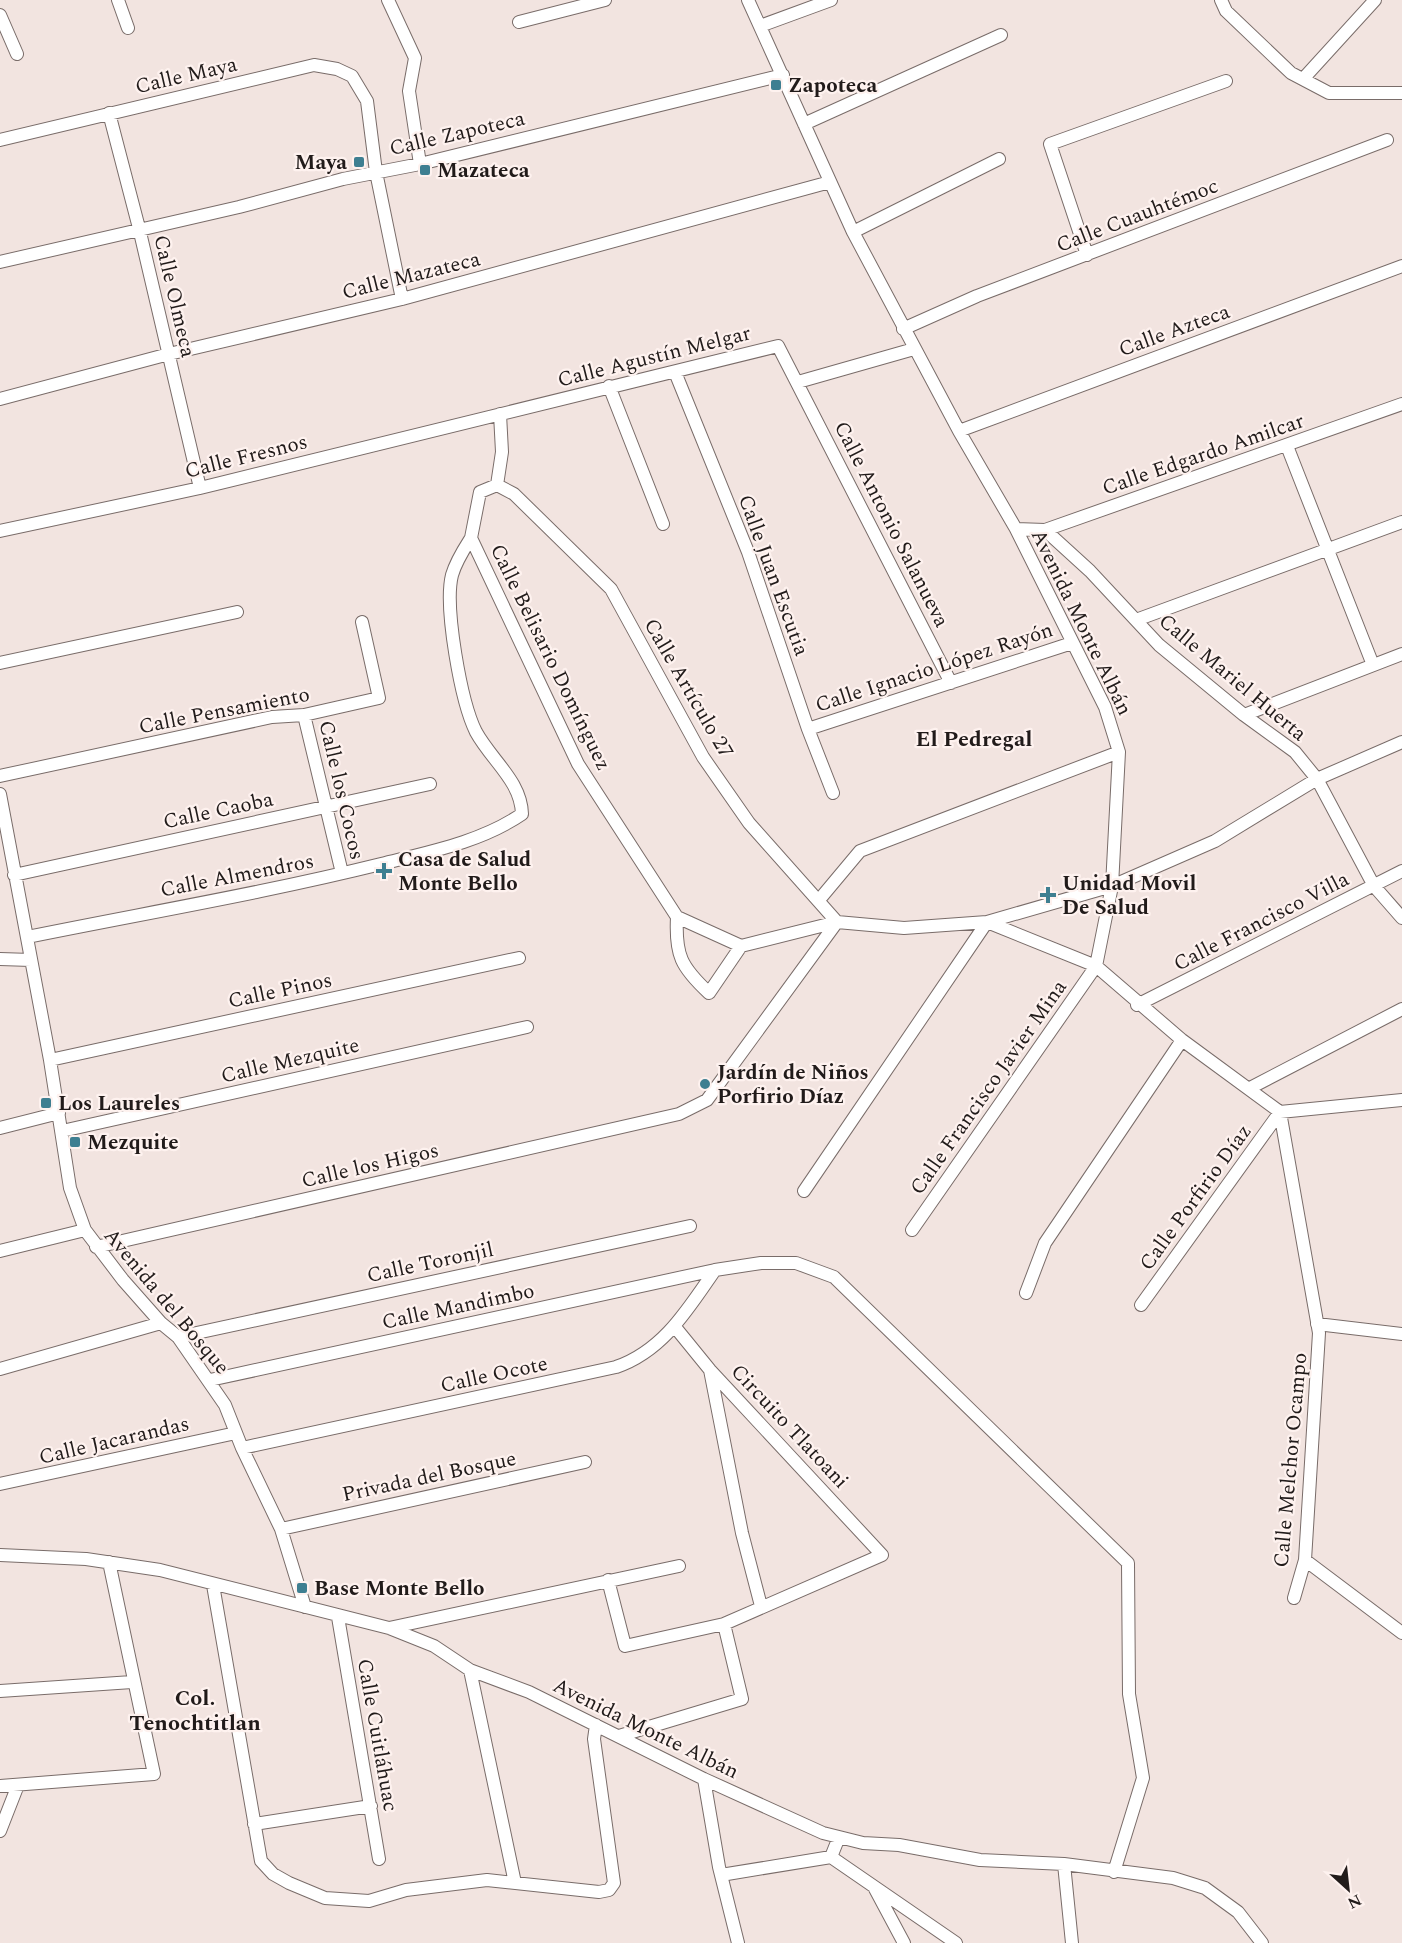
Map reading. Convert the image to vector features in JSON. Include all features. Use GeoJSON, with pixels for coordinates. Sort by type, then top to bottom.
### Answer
{"type":"FeatureCollection","features":[{"type":"Feature","properties":{"kind":"street"},"geometry":{"type":"LineString","coordinates":[[118,0],[128,28]]}},
{"type":"Feature","properties":{"kind":"street"},"geometry":{"type":"LineString","coordinates":[[388,0],[415,58],[409,91],[420,164]]}},
{"type":"Feature","properties":{"kind":"street"},"geometry":{"type":"LineString","coordinates":[[519,22],[605,0]]}},
{"type":"Feature","properties":{"kind":"street","name":"Avenida Monte Albán"},"geometry":{"type":"LineString","coordinates":[[748,0],[853,232],[903,329],[1016,529],[1105,707],[1119,752],[1112,885],[1096,966]]}},
{"type":"Feature","properties":{"kind":"street"},"geometry":{"type":"LineString","coordinates":[[760,26],[831,0]]}},
{"type":"Feature","properties":{"kind":"street"},"geometry":{"type":"LineString","coordinates":[[1221,0],[1226,11],[1291,73],[1329,93],[1402,93]]}},
{"type":"Feature","properties":{"kind":"street"},"geometry":{"type":"LineString","coordinates":[[1303,79],[1375,0]]}},
{"type":"Feature","properties":{"kind":"street"},"geometry":{"type":"LineString","coordinates":[[0,15],[17,54]]}},
{"type":"Feature","properties":{"kind":"street"},"geometry":{"type":"LineString","coordinates":[[804,124],[1001,35]]}},
{"type":"Feature","properties":{"kind":"street","name":"Calle Maya"},"geometry":{"type":"LineString","coordinates":[[0,140],[314,65],[337,69],[352,76],[367,102],[375,172]]}},
{"type":"Feature","properties":{"kind":"street","name":"Calle Zapoteca"},"geometry":{"type":"LineString","coordinates":[[0,262],[139,228],[239,207],[375,172],[420,164],[783,75]]}},
{"type":"Feature","properties":{"kind":"street"},"geometry":{"type":"LineString","coordinates":[[1087,255],[1050,144],[1226,81]]}},
{"type":"Feature","properties":{"kind":"street","name":"Calle Olmeca"},"geometry":{"type":"LineString","coordinates":[[109,113],[139,228],[200,488]]}},
{"type":"Feature","properties":{"kind":"street","name":"Calle Cuauhtémoc"},"geometry":{"type":"LineString","coordinates":[[903,329],[977,296],[1387,140]]}},
{"type":"Feature","properties":{"kind":"street"},"geometry":{"type":"LineString","coordinates":[[853,232],[999,159]]}},
{"type":"Feature","properties":{"kind":"street"},"geometry":{"type":"LineString","coordinates":[[375,172],[402,299]]}},
{"type":"Feature","properties":{"kind":"street","name":"Calle Mazateca"},"geometry":{"type":"LineString","coordinates":[[0,399],[169,354],[402,299],[830,182]]}},
{"type":"Feature","properties":{"kind":"street","name":"Calle Azteca"},"geometry":{"type":"LineString","coordinates":[[959,431],[1402,266]]}},
{"type":"Feature","properties":{"kind":"street","name":"Calle Agustín Melgar"},"geometry":{"type":"LineString","coordinates":[[500,414],[778,346],[798,382]]}},
{"type":"Feature","properties":{"kind":"street"},"geometry":{"type":"LineString","coordinates":[[798,382],[914,349]]}},
{"type":"Feature","properties":{"kind":"street","name":"Calle Juan Escutia"},"geometry":{"type":"LineString","coordinates":[[675,372],[748,552],[808,729],[833,793]]}},
{"type":"Feature","properties":{"kind":"street","name":"Calle Antonio Salanueva"},"geometry":{"type":"LineString","coordinates":[[798,382],[951,683]]}},
{"type":"Feature","properties":{"kind":"street"},"geometry":{"type":"LineString","coordinates":[[609,386],[663,524]]}},
{"type":"Feature","properties":{"kind":"street","name":"Calle Edgardo Amilcar"},"geometry":{"type":"LineString","coordinates":[[1016,529],[1045,530],[1402,404]]}},
{"type":"Feature","properties":{"kind":"street"},"geometry":{"type":"LineString","coordinates":[[497,485],[502,452],[500,414]]}},
{"type":"Feature","properties":{"kind":"street","name":"Calle Fresnos"},"geometry":{"type":"LineString","coordinates":[[0,531],[200,488],[500,414]]}},
{"type":"Feature","properties":{"kind":"street"},"geometry":{"type":"LineString","coordinates":[[1287,446],[1373,665]]}},
{"type":"Feature","properties":{"kind":"street","name":"Calle Belisario Domínguez"},"geometry":{"type":"LineString","coordinates":[[497,485],[480,492],[471,538],[578,764],[677,917]]}},
{"type":"Feature","properties":{"kind":"street","name":"Calle Artículo 27"},"geometry":{"type":"LineString","coordinates":[[497,485],[514,494],[611,589],[703,757],[749,822],[837,922]]}},
{"type":"Feature","properties":{"kind":"street"},"geometry":{"type":"LineString","coordinates":[[1136,620],[1402,522]]}},
{"type":"Feature","properties":{"kind":"street","name":"Calle Mariel Huerta"},"geometry":{"type":"LineString","coordinates":[[1045,530],[1090,571],[1159,645],[1244,715],[1295,752],[1317,779],[1374,886],[1402,918]]}},
{"type":"Feature","properties":{"kind":"street","name":"Calle Almendros"},"geometry":{"type":"LineString","coordinates":[[27,937],[342,873],[453,846],[505,826],[522,814],[522,798],[477,733],[464,696],[449,600],[452,574],[471,538]]}},
{"type":"Feature","properties":{"kind":"street"},"geometry":{"type":"LineString","coordinates":[[0,663],[237,612]]}},
{"type":"Feature","properties":{"kind":"street","name":"Calle Pensamiento"},"geometry":{"type":"LineString","coordinates":[[0,776],[272,717],[304,715],[379,698],[362,622]]}},
{"type":"Feature","properties":{"kind":"street","name":"Calle Ignacio López Rayón"},"geometry":{"type":"LineString","coordinates":[[808,729],[1072,643]]}},
{"type":"Feature","properties":{"kind":"street"},"geometry":{"type":"LineString","coordinates":[[1244,715],[1402,654]]}},
{"type":"Feature","properties":{"kind":"street","name":"Calle los Cocos"},"geometry":{"type":"LineString","coordinates":[[304,715],[342,873]]}},
{"type":"Feature","properties":{"kind":"street"},"geometry":{"type":"LineString","coordinates":[[741,946],[709,993],[688,973],[676,943],[677,917],[741,946],[837,922],[904,928],[987,922],[1112,885],[1215,841],[1317,779],[1402,742]]}},
{"type":"Feature","properties":{"kind":"street"},"geometry":{"type":"LineString","coordinates":[[819,900],[860,851],[1119,752]]}},
{"type":"Feature","properties":{"kind":"street","name":"Calle Caoba"},"geometry":{"type":"LineString","coordinates":[[14,875],[430,784]]}},
{"type":"Feature","properties":{"kind":"street","name":"Avenida del Bosque"},"geometry":{"type":"LineString","coordinates":[[0,794],[50,1060],[70,1188],[85,1230],[96,1247],[161,1323],[178,1337],[210,1380],[225,1405],[242,1448],[281,1529],[305,1607]]}},
{"type":"Feature","properties":{"kind":"street","name":"Calle Francisco Villa"},"geometry":{"type":"LineString","coordinates":[[1137,1005],[1402,871]]}},
{"type":"Feature","properties":{"kind":"street","name":"Calle los Higos"},"geometry":{"type":"LineString","coordinates":[[96,1247],[679,1114],[707,1100],[837,922]]}},
{"type":"Feature","properties":{"kind":"street"},"geometry":{"type":"LineString","coordinates":[[987,922],[1096,966],[1137,1005],[1280,1112],[1317,1324],[1402,1334]]}},
{"type":"Feature","properties":{"kind":"street"},"geometry":{"type":"LineString","coordinates":[[804,1191],[987,922]]}},
{"type":"Feature","properties":{"kind":"street","name":"Calle Pinos"},"geometry":{"type":"LineString","coordinates":[[50,1060],[519,958]]}},
{"type":"Feature","properties":{"kind":"street"},"geometry":{"type":"LineString","coordinates":[[0,959],[31,960]]}},
{"type":"Feature","properties":{"kind":"street","name":"Calle Francisco Javier Mina"},"geometry":{"type":"LineString","coordinates":[[912,1230],[1096,966]]}},
{"type":"Feature","properties":{"kind":"street"},"geometry":{"type":"LineString","coordinates":[[1250,1088],[1402,1009]]}},
{"type":"Feature","properties":{"kind":"street","name":"Calle Mezquite"},"geometry":{"type":"LineString","coordinates":[[62,1131],[527,1027]]}},
{"type":"Feature","properties":{"kind":"street"},"geometry":{"type":"LineString","coordinates":[[1026,1293],[1045,1242],[1182,1040]]}},
{"type":"Feature","properties":{"kind":"street"},"geometry":{"type":"LineString","coordinates":[[1280,1112],[1402,1100]]}},
{"type":"Feature","properties":{"kind":"street","name":"Calle Porfirio Díaz"},"geometry":{"type":"LineString","coordinates":[[1141,1305],[1280,1112]]}},
{"type":"Feature","properties":{"kind":"street"},"geometry":{"type":"LineString","coordinates":[[0,1128],[59,1113]]}},
{"type":"Feature","properties":{"kind":"street","name":"Calle Toronjil"},"geometry":{"type":"LineString","coordinates":[[178,1337],[690,1226]]}},
{"type":"Feature","properties":{"kind":"street"},"geometry":{"type":"LineString","coordinates":[[0,1251],[85,1230]]}},
{"type":"Feature","properties":{"kind":"street","name":"Calle Mandimbo"},"geometry":{"type":"LineString","coordinates":[[210,1380],[715,1270],[761,1263],[796,1263],[834,1277],[1128,1563],[1129,1694],[1143,1778],[1114,1872]]}},
{"type":"Feature","properties":{"kind":"street","name":"Calle Ocote"},"geometry":{"type":"LineString","coordinates":[[242,1448],[616,1367],[636,1360],[675,1327],[715,1270]]}},
{"type":"Feature","properties":{"kind":"street"},"geometry":{"type":"LineString","coordinates":[[0,1369],[161,1323]]}},
{"type":"Feature","properties":{"kind":"street","name":"Calle Melchor Ocampo"},"geometry":{"type":"LineString","coordinates":[[1294,1598],[1305,1560],[1319,1333],[1317,1324]]}},
{"type":"Feature","properties":{"kind":"street"},"geometry":{"type":"LineString","coordinates":[[675,1327],[710,1370]]}},
{"type":"Feature","properties":{"kind":"street","name":"Circuito Tlatoani"},"geometry":{"type":"LineString","coordinates":[[710,1370],[882,1555],[761,1606],[742,1533],[710,1370]]}},
{"type":"Feature","properties":{"kind":"street","name":"Calle Jacarandas"},"geometry":{"type":"LineString","coordinates":[[4,1484],[236,1433]]}},
{"type":"Feature","properties":{"kind":"street","name":"Privada del Bosque"},"geometry":{"type":"LineString","coordinates":[[281,1529],[585,1462]]}},
{"type":"Feature","properties":{"kind":"street"},"geometry":{"type":"LineString","coordinates":[[0,1472],[4,1484]]}},
{"type":"Feature","properties":{"kind":"street","name":"Avenida Monte Albán"},"geometry":{"type":"LineString","coordinates":[[0,1555],[109,1562],[160,1570],[338,1617],[389,1628],[434,1646],[470,1670],[529,1692],[704,1779],[823,1833],[980,1860],[1064,1864],[1173,1878],[1205,1888],[1238,1912],[1262,1943]]}},
{"type":"Feature","properties":{"kind":"street"},"geometry":{"type":"LineString","coordinates":[[1305,1560],[1402,1633]]}},
{"type":"Feature","properties":{"kind":"street"},"geometry":{"type":"LineString","coordinates":[[0,1786],[153,1774],[132,1682],[109,1562]]}},
{"type":"Feature","properties":{"kind":"street"},"geometry":{"type":"LineString","coordinates":[[389,1628],[679,1566]]}},
{"type":"Feature","properties":{"kind":"street"},"geometry":{"type":"LineString","coordinates":[[608,1580],[625,1646],[724,1624],[761,1606]]}},
{"type":"Feature","properties":{"kind":"street"},"geometry":{"type":"LineString","coordinates":[[213,1585],[261,1861],[273,1874],[325,1898],[369,1901],[406,1890],[487,1880],[599,1892],[609,1890],[614,1883],[594,1739],[596,1725]]}},
{"type":"Feature","properties":{"kind":"street","name":"Calle Cuitláhuac"},"geometry":{"type":"LineString","coordinates":[[338,1617],[379,1859]]}},
{"type":"Feature","properties":{"kind":"street"},"geometry":{"type":"LineString","coordinates":[[619,1736],[742,1699],[724,1624]]}},
{"type":"Feature","properties":{"kind":"street"},"geometry":{"type":"LineString","coordinates":[[470,1670],[515,1883]]}},
{"type":"Feature","properties":{"kind":"street"},"geometry":{"type":"LineString","coordinates":[[0,1691],[132,1682]]}},
{"type":"Feature","properties":{"kind":"street"},"geometry":{"type":"LineString","coordinates":[[704,1779],[720,1871],[738,1943]]}},
{"type":"Feature","properties":{"kind":"street"},"geometry":{"type":"LineString","coordinates":[[0,1832],[18,1785]]}},
{"type":"Feature","properties":{"kind":"street"},"geometry":{"type":"LineString","coordinates":[[254,1824],[371,1806]]}},
{"type":"Feature","properties":{"kind":"street"},"geometry":{"type":"LineString","coordinates":[[831,1857],[839,1837]]}},
{"type":"Feature","properties":{"kind":"street"},"geometry":{"type":"LineString","coordinates":[[720,1871],[831,1857],[872,1883],[956,1943]]}},
{"type":"Feature","properties":{"kind":"street"},"geometry":{"type":"LineString","coordinates":[[1064,1864],[1072,1943]]}},
{"type":"Feature","properties":{"kind":"street"},"geometry":{"type":"LineString","coordinates":[[872,1883],[904,1943]]}},
{"type":"Feature","properties":{"kind":"place","name":"Zapoteca"},"geometry":{"type":"Point","coordinates":[776,85]}},
{"type":"Feature","properties":{"kind":"place","name":"Maya"},"geometry":{"type":"Point","coordinates":[359,162]}},
{"type":"Feature","properties":{"kind":"place","name":"Mazateca"},"geometry":{"type":"Point","coordinates":[425,170]}},
{"type":"Feature","properties":{"kind":"place","name":"Casa de Salud Monte Bello"},"geometry":{"type":"Point","coordinates":[384,871]}},
{"type":"Feature","properties":{"kind":"place","name":"Unidad Movil De Salud"},"geometry":{"type":"Point","coordinates":[1048,895]}},
{"type":"Feature","properties":{"kind":"place","name":"Jardín de Niños Porfirio Díaz"},"geometry":{"type":"Point","coordinates":[705,1084]}},
{"type":"Feature","properties":{"kind":"place","name":"Los Laureles"},"geometry":{"type":"Point","coordinates":[46,1103]}},
{"type":"Feature","properties":{"kind":"place","name":"Mezquite"},"geometry":{"type":"Point","coordinates":[75,1142]}},
{"type":"Feature","properties":{"kind":"place","name":"Base Monte Bello"},"geometry":{"type":"Point","coordinates":[302,1588]}},
{"type":"Feature","properties":{"kind":"district","name":"El Pedregal"},"geometry":{"type":"Point","coordinates":[974,738]}},
{"type":"Feature","properties":{"kind":"district","name":"Col. Tenochtitlan"},"geometry":{"type":"Point","coordinates":[195,1710]}}]}
